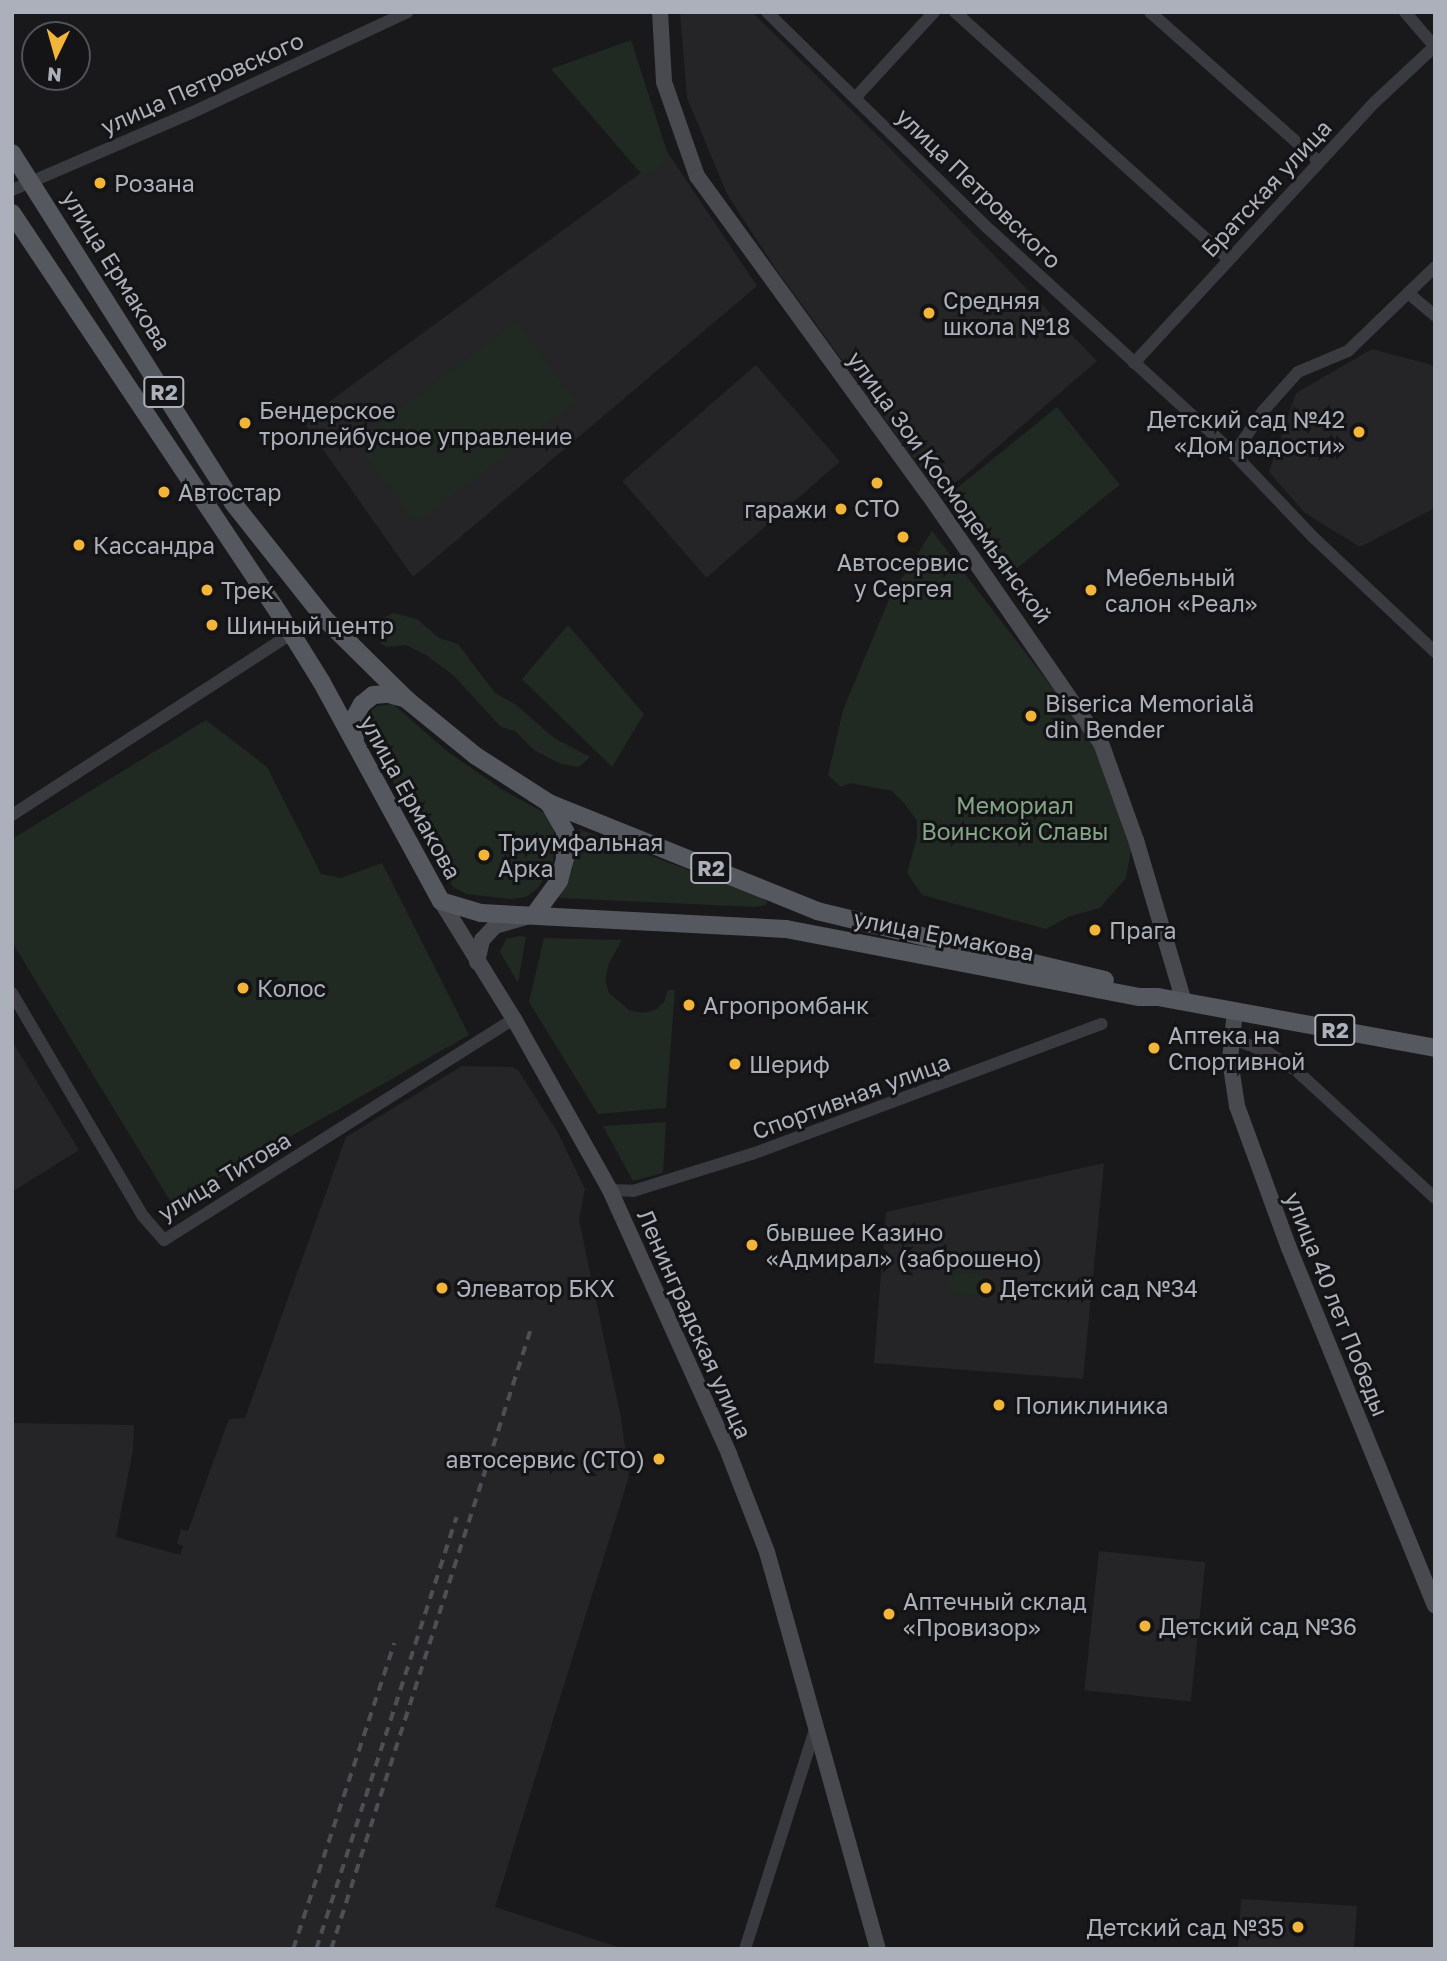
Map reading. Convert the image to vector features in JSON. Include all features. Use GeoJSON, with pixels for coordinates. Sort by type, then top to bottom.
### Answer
{"type":"FeatureCollection","features":[{"type":"Feature","properties":{"kind":"main road","name":"R2"},"geometry":{"type":"LineString","coordinates":[[12,153],[32,181]]}},
{"type":"Feature","properties":{"kind":"main road","name":"улица Ермакова"},"geometry":{"type":"LineString","coordinates":[[32,181],[233,503],[324,618],[406,699],[476,756],[549,803],[817,911],[1003,953],[1142,990],[1158,997]]}},
{"type":"Feature","properties":{"kind":"main road","name":"улица Ермакова"},"geometry":{"type":"LineString","coordinates":[[12,213],[321,681],[441,901],[481,913],[786,929],[1115,993],[1158,997],[1435,1048]]}},
{"type":"Feature","properties":{"kind":"main road"},"geometry":{"type":"LineString","coordinates":[[356,749],[352,722],[362,704],[373,695],[388,694],[406,699]]}},
{"type":"Feature","properties":{"kind":"main road"},"geometry":{"type":"LineString","coordinates":[[534,915],[559,881],[565,858],[565,831],[549,803]]}},
{"type":"Feature","properties":{"kind":"street","name":"улица Петровского"},"geometry":{"type":"LineString","coordinates":[[12,190],[191,113],[408,12]]}},
{"type":"Feature","properties":{"kind":"street","name":"улица Зои Космодемьянской"},"geometry":{"type":"LineString","coordinates":[[660,12],[664,82],[697,176],[929,495],[1101,743],[1136,839],[1184,1002]]}},
{"type":"Feature","properties":{"kind":"street","name":"улица Петровского"},"geometry":{"type":"LineString","coordinates":[[767,12],[991,231],[1234,454],[1313,537],[1435,652]]}},
{"type":"Feature","properties":{"kind":"street"},"geometry":{"type":"LineString","coordinates":[[855,98],[934,12]]}},
{"type":"Feature","properties":{"kind":"street"},"geometry":{"type":"LineString","coordinates":[[955,12],[1228,259]]}},
{"type":"Feature","properties":{"kind":"street"},"geometry":{"type":"LineString","coordinates":[[1150,12],[1319,162]]}},
{"type":"Feature","properties":{"kind":"street"},"geometry":{"type":"LineString","coordinates":[[1405,12],[1434,47]]}},
{"type":"Feature","properties":{"kind":"street","name":"Братская улица"},"geometry":{"type":"LineString","coordinates":[[1134,363],[1374,102],[1434,47]]}},
{"type":"Feature","properties":{"kind":"street"},"geometry":{"type":"LineString","coordinates":[[1234,454],[1263,411],[1298,372],[1348,351],[1435,267]]}},
{"type":"Feature","properties":{"kind":"street"},"geometry":{"type":"LineString","coordinates":[[1408,293],[1435,316]]}},
{"type":"Feature","properties":{"kind":"street"},"geometry":{"type":"LineString","coordinates":[[12,815],[291,634],[324,618]]}},
{"type":"Feature","properties":{"kind":"street","name":"Ленинградская улица"},"geometry":{"type":"LineString","coordinates":[[441,901],[514,1019],[610,1190],[729,1454],[767,1552],[878,1949]]}},
{"type":"Feature","properties":{"kind":"street"},"geometry":{"type":"LineString","coordinates":[[477,962],[482,940],[495,926],[534,915]]}},
{"type":"Feature","properties":{"kind":"street","name":"улица Титова"},"geometry":{"type":"LineString","coordinates":[[12,993],[142,1216],[164,1240],[514,1019]]}},
{"type":"Feature","properties":{"kind":"street","name":"улица 40 лет Победы"},"geometry":{"type":"LineString","coordinates":[[1236,1011],[1231,1038],[1231,1082],[1246,1132],[1385,1488],[1435,1605]]}},
{"type":"Feature","properties":{"kind":"street","name":"Спортивная улица"},"geometry":{"type":"LineString","coordinates":[[610,1190],[633,1191],[739,1158],[1102,1024]]}},
{"type":"Feature","properties":{"kind":"street"},"geometry":{"type":"LineString","coordinates":[[1231,1038],[1269,1053],[1298,1072],[1435,1198]]}},
{"type":"Feature","properties":{"kind":"street"},"geometry":{"type":"LineString","coordinates":[[745,1949],[815,1729]]}},
{"type":"Feature","properties":{"kind":"shaded area","name":"Средняя школа №18"},"geometry":{"type":"Polygon","coordinates":[[[680,12],[752,12],[884,142],[1097,361],[941,496],[773,265],[727,194],[687,98],[680,12]]]}},
{"type":"Feature","properties":{"kind":"shaded area"},"geometry":{"type":"Polygon","coordinates":[[[668,153],[757,286],[413,577],[303,421],[668,153]]]}},
{"type":"Feature","properties":{"kind":"shaded area","name":"Детский сад №42 «Дом радости»"},"geometry":{"type":"Polygon","coordinates":[[[1372,349],[1432,365],[1435,370],[1435,504],[1433,509],[1360,547],[1305,513],[1269,472],[1296,393],[1372,349]]]}},
{"type":"Feature","properties":{"kind":"shaded area"},"geometry":{"type":"Polygon","coordinates":[[[756,365],[840,462],[706,578],[622,481],[756,365]]]}},
{"type":"Feature","properties":{"kind":"shaded area"},"geometry":{"type":"Polygon","coordinates":[[[12,1041],[79,1150],[12,1192],[12,1041]]]}},
{"type":"Feature","properties":{"kind":"shaded area"},"geometry":{"type":"Polygon","coordinates":[[[462,1066],[512,1067],[518,1070],[557,1131],[585,1189],[579,1220],[621,1418],[629,1476],[495,1907],[624,1949],[12,1949],[12,1423],[134,1425],[133,1450],[116,1537],[180,1555],[183,1546],[177,1544],[181,1529],[188,1531],[229,1419],[245,1418],[346,1137],[462,1066]]]}},
{"type":"Feature","properties":{"kind":"shaded area","name":"Детский сад №34"},"geometry":{"type":"Polygon","coordinates":[[[1104,1163],[1083,1379],[874,1363],[886,1212],[1104,1163]]]}},
{"type":"Feature","properties":{"kind":"shaded area","name":"Детский сад №36"},"geometry":{"type":"Polygon","coordinates":[[[1099,1551],[1205,1562],[1191,1701],[1084,1690],[1099,1551]]]}},
{"type":"Feature","properties":{"kind":"shaded area","name":"Детский сад №35"},"geometry":{"type":"Polygon","coordinates":[[[1241,1899],[1357,1906],[1354,1949],[1238,1949],[1241,1899]]]}},
{"type":"Feature","properties":{"kind":"green space"},"geometry":{"type":"Polygon","coordinates":[[[631,40],[670,161],[644,177],[551,69],[631,40]]]}},
{"type":"Feature","properties":{"kind":"green space"},"geometry":{"type":"Polygon","coordinates":[[[516,321],[577,402],[415,523],[355,443],[516,321]]]}},
{"type":"Feature","properties":{"kind":"green space"},"geometry":{"type":"Polygon","coordinates":[[[1057,407],[1120,485],[1007,576],[944,498],[1057,407]]]}},
{"type":"Feature","properties":{"kind":"green space","name":"Мемориал Воинской Славы"},"geometry":{"type":"Polygon","coordinates":[[[932,531],[1094,742],[1131,850],[1126,878],[1100,908],[1070,916],[1046,929],[922,895],[907,873],[917,837],[917,821],[904,803],[892,791],[850,783],[841,787],[828,775],[843,710],[890,597],[932,531]]]}},
{"type":"Feature","properties":{"kind":"green space"},"geometry":{"type":"Polygon","coordinates":[[[393,613],[417,619],[439,638],[458,644],[495,693],[515,704],[554,738],[590,757],[579,767],[561,764],[534,750],[515,731],[501,727],[454,676],[426,655],[406,645],[387,647],[378,642],[383,618],[393,613]]]}},
{"type":"Feature","properties":{"kind":"green space"},"geometry":{"type":"Polygon","coordinates":[[[568,625],[644,714],[612,767],[522,679],[568,625]]]}},
{"type":"Feature","properties":{"kind":"green space"},"geometry":{"type":"Polygon","coordinates":[[[393,704],[448,752],[503,790],[550,816],[554,830],[553,862],[538,888],[526,897],[511,899],[466,894],[453,887],[365,732],[367,714],[377,706],[393,704]]]}},
{"type":"Feature","properties":{"kind":"green space","name":"Колос"},"geometry":{"type":"Polygon","coordinates":[[[206,720],[267,767],[321,874],[341,878],[382,863],[469,1035],[172,1204],[12,942],[12,839],[206,720]]]}},
{"type":"Feature","properties":{"kind":"green space"},"geometry":{"type":"Polygon","coordinates":[[[579,829],[756,895],[767,901],[766,905],[755,907],[560,898],[558,895],[572,871],[579,829]]]}},
{"type":"Feature","properties":{"kind":"green space"},"geometry":{"type":"Polygon","coordinates":[[[526,937],[518,983],[500,952],[506,939],[526,937]]]}},
{"type":"Feature","properties":{"kind":"green space"},"geometry":{"type":"Polygon","coordinates":[[[544,938],[622,940],[609,963],[605,980],[609,993],[629,1010],[643,1013],[655,1010],[664,1002],[668,990],[675,990],[666,1108],[598,1114],[529,1002],[544,938]]]}},
{"type":"Feature","properties":{"kind":"green space"},"geometry":{"type":"Polygon","coordinates":[[[666,1122],[663,1173],[633,1181],[603,1126],[666,1122]]]}},
{"type":"Feature","properties":{"kind":"green space"},"geometry":{"type":"Polygon","coordinates":[[[950,1271],[984,1274],[982,1296],[948,1293],[950,1271]]]}},
{"type":"Feature","properties":{"kind":"railway"},"geometry":{"type":"LineString","coordinates":[[331,1949],[530,1331]]}},
{"type":"Feature","properties":{"kind":"railway"},"geometry":{"type":"LineString","coordinates":[[316,1949],[456,1517]]}},
{"type":"Feature","properties":{"kind":"railway"},"geometry":{"type":"LineString","coordinates":[[293,1949],[394,1643]]}},
{"type":"Feature","properties":{"kind":"place","name":"Розана"},"geometry":{"type":"Point","coordinates":[100,183]}},
{"type":"Feature","properties":{"kind":"place","name":"Средняя школа №18"},"geometry":{"type":"Point","coordinates":[929,313]}},
{"type":"Feature","properties":{"kind":"place","name":"Бендерское троллейбусное управление"},"geometry":{"type":"Point","coordinates":[245,423]}},
{"type":"Feature","properties":{"kind":"place","name":"Детский сад №42 «Дом радости»"},"geometry":{"type":"Point","coordinates":[1359,432]}},
{"type":"Feature","properties":{"kind":"place","name":"СТО"},"geometry":{"type":"Point","coordinates":[877,483]}},
{"type":"Feature","properties":{"kind":"place","name":"Автостар"},"geometry":{"type":"Point","coordinates":[164,492]}},
{"type":"Feature","properties":{"kind":"place","name":"гаражи"},"geometry":{"type":"Point","coordinates":[841,509]}},
{"type":"Feature","properties":{"kind":"place","name":"Автосервис у Сергея"},"geometry":{"type":"Point","coordinates":[903,537]}},
{"type":"Feature","properties":{"kind":"place","name":"Кассандра"},"geometry":{"type":"Point","coordinates":[79,545]}},
{"type":"Feature","properties":{"kind":"place","name":"Трек"},"geometry":{"type":"Point","coordinates":[207,590]}},
{"type":"Feature","properties":{"kind":"place","name":"Мебельный салон «Реал»"},"geometry":{"type":"Point","coordinates":[1091,590]}},
{"type":"Feature","properties":{"kind":"place","name":"Шинный центр"},"geometry":{"type":"Point","coordinates":[212,625]}},
{"type":"Feature","properties":{"kind":"place","name":"Biserica Memorială din Bender"},"geometry":{"type":"Point","coordinates":[1031,716]}},
{"type":"Feature","properties":{"kind":"place","name":"Триумфальная Арка"},"geometry":{"type":"Point","coordinates":[484,855]}},
{"type":"Feature","properties":{"kind":"place","name":"Прага"},"geometry":{"type":"Point","coordinates":[1095,930]}},
{"type":"Feature","properties":{"kind":"place","name":"Колос"},"geometry":{"type":"Point","coordinates":[243,988]}},
{"type":"Feature","properties":{"kind":"place","name":"Агропромбанк"},"geometry":{"type":"Point","coordinates":[689,1005]}},
{"type":"Feature","properties":{"kind":"place","name":"Аптека на Спортивной"},"geometry":{"type":"Point","coordinates":[1154,1048]}},
{"type":"Feature","properties":{"kind":"place","name":"Шериф"},"geometry":{"type":"Point","coordinates":[735,1064]}},
{"type":"Feature","properties":{"kind":"place","name":"бывшее Казино «Адмирал» (заброшено)"},"geometry":{"type":"Point","coordinates":[752,1245]}},
{"type":"Feature","properties":{"kind":"place","name":"Элеватор БКХ"},"geometry":{"type":"Point","coordinates":[442,1288]}},
{"type":"Feature","properties":{"kind":"place","name":"Детский сад №34"},"geometry":{"type":"Point","coordinates":[986,1288]}},
{"type":"Feature","properties":{"kind":"place","name":"Поликлиника"},"geometry":{"type":"Point","coordinates":[999,1405]}},
{"type":"Feature","properties":{"kind":"place","name":"автосервис (СТО)"},"geometry":{"type":"Point","coordinates":[659,1459]}},
{"type":"Feature","properties":{"kind":"place","name":"Аптечный склад «Провизор»"},"geometry":{"type":"Point","coordinates":[889,1614]}},
{"type":"Feature","properties":{"kind":"place","name":"Детский сад №36"},"geometry":{"type":"Point","coordinates":[1145,1626]}},
{"type":"Feature","properties":{"kind":"place","name":"Детский сад №35"},"geometry":{"type":"Point","coordinates":[1298,1927]}}]}
